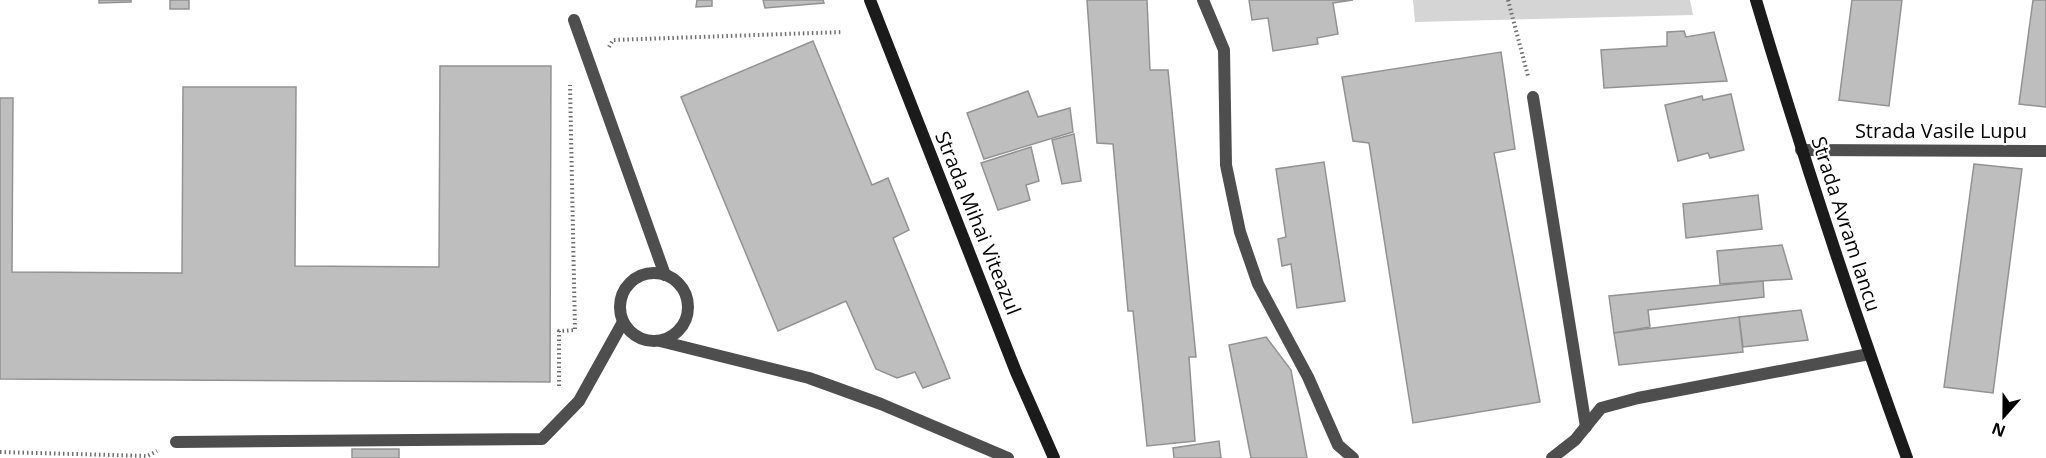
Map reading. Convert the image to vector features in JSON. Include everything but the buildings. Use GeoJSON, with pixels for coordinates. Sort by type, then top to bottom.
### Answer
{"type":"FeatureCollection","features":[{"type":"Feature","properties":{"kind":"street","name":"Strada Mihai Viteazul"},"geometry":{"type":"LineString","coordinates":[[870,0],[1016,372],[1054,458]]}},
{"type":"Feature","properties":{"kind":"street"},"geometry":{"type":"LineString","coordinates":[[1203,0],[1224,50],[1226,165],[1240,232],[1258,284],[1308,378],[1338,445],[1353,458]]}},
{"type":"Feature","properties":{"kind":"street","name":"Strada Avram Iancu"},"geometry":{"type":"LineString","coordinates":[[1756,0],[1801,150],[1869,354],[1907,458]]}},
{"type":"Feature","properties":{"kind":"street"},"geometry":{"type":"LineString","coordinates":[[574,20],[665,275]]}},
{"type":"Feature","properties":{"kind":"street"},"geometry":{"type":"LineString","coordinates":[[1533,97],[1586,427]]}},
{"type":"Feature","properties":{"kind":"street","name":"Strada Vasile Lupu"},"geometry":{"type":"LineString","coordinates":[[1801,150],[2046,151]]}},
{"type":"Feature","properties":{"kind":"street"},"geometry":{"type":"LineString","coordinates":[[660,341],[680,330],[688,309],[687,298],[675,281],[665,275],[654,273],[643,275],[633,281],[625,289],[621,300],[620,310],[623,321],[629,331],[638,338],[660,341],[809,378],[881,404],[1008,458]]}},
{"type":"Feature","properties":{"kind":"street"},"geometry":{"type":"LineString","coordinates":[[177,442],[542,439],[579,401],[623,321]]}},
{"type":"Feature","properties":{"kind":"street"},"geometry":{"type":"LineString","coordinates":[[1552,458],[1575,441],[1601,408],[1638,398],[1869,354]]}},
{"type":"Feature","properties":{"kind":"path"},"geometry":{"type":"LineString","coordinates":[[1508,0],[1533,97]]}},
{"type":"Feature","properties":{"kind":"path"},"geometry":{"type":"LineString","coordinates":[[0,452],[147,456],[177,442]]}},
{"type":"Feature","properties":{"kind":"shaded area"},"geometry":{"type":"Polygon","coordinates":[[[1413,0],[1690,0],[1693,15],[1415,22],[1413,0]]]}}]}
